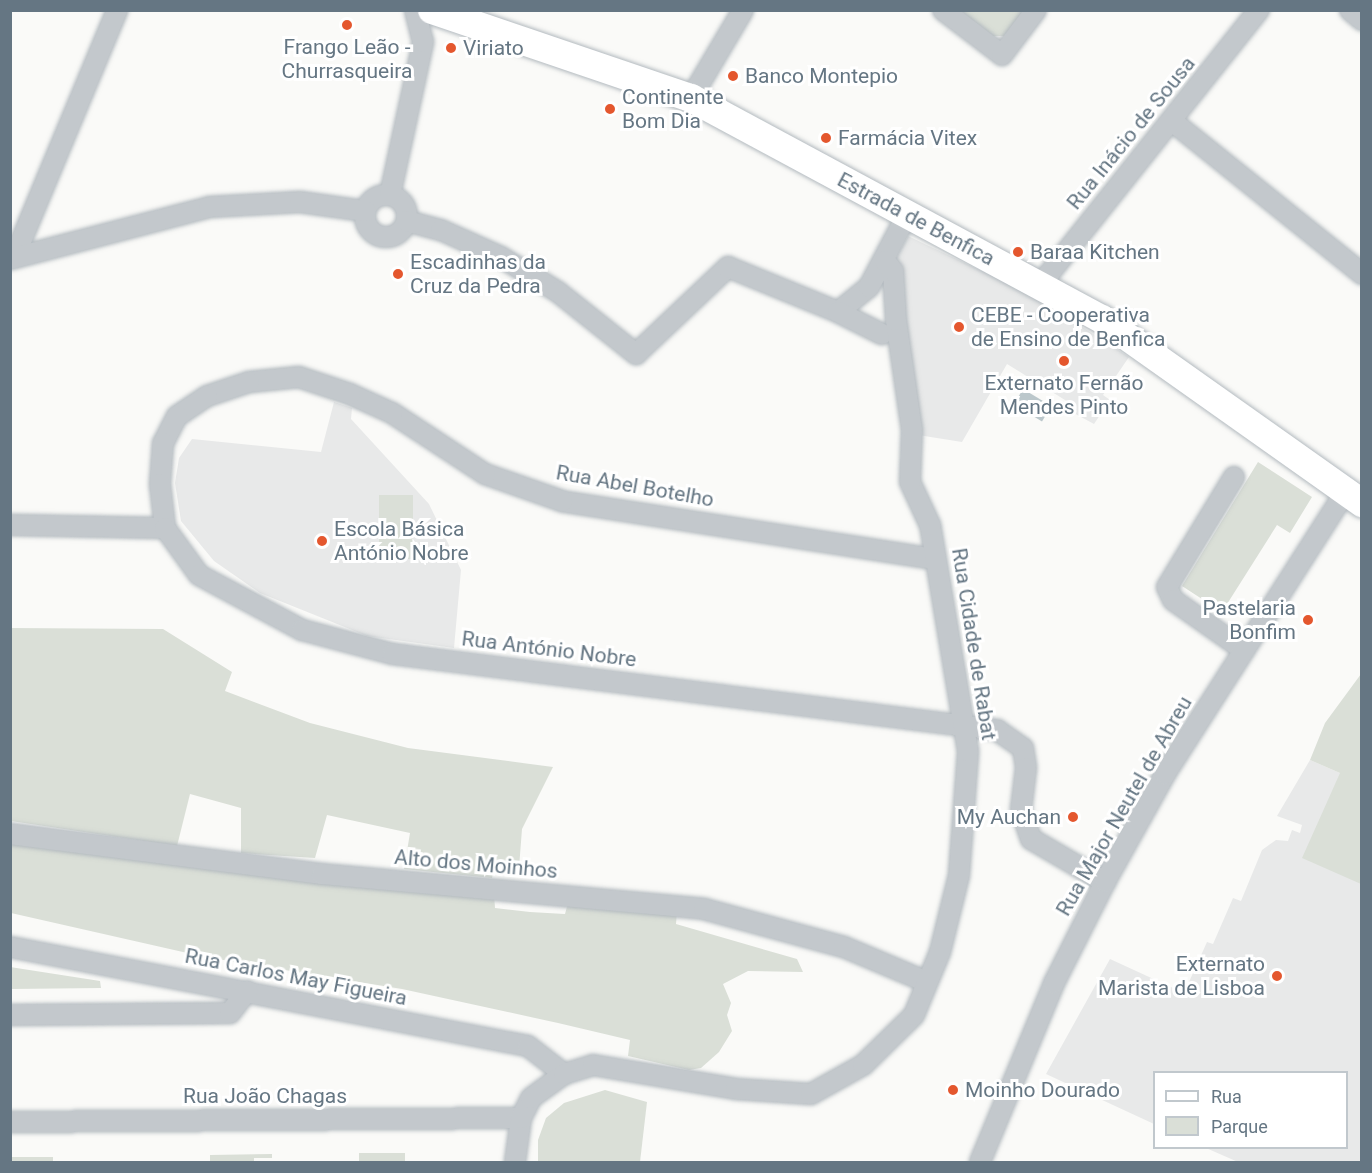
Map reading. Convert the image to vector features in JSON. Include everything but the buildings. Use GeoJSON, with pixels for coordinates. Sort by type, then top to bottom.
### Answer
{"type":"FeatureCollection","features":[{"type":"Feature","properties":{"kind":"street"},"geometry":{"type":"LineString","coordinates":[[12,259],[117,10]]}},
{"type":"Feature","properties":{"kind":"street"},"geometry":{"type":"LineString","coordinates":[[390,195],[423,42],[415,10]]}},
{"type":"Feature","properties":{"kind":"street","name":"Estrada de Benfica"},"geometry":{"type":"LineString","coordinates":[[432,10],[691,98],[903,222],[1040,285],[1102,319],[1353,497]]}},
{"type":"Feature","properties":{"kind":"street"},"geometry":{"type":"LineString","coordinates":[[691,98],[743,10]]}},
{"type":"Feature","properties":{"kind":"street"},"geometry":{"type":"LineString","coordinates":[[943,10],[1002,55],[1036,10]]}},
{"type":"Feature","properties":{"kind":"street","name":"Rua Inácio de Sousa"},"geometry":{"type":"LineString","coordinates":[[1040,285],[1259,10]]}},
{"type":"Feature","properties":{"kind":"street"},"geometry":{"type":"LineString","coordinates":[[1350,10],[1362,20]]}},
{"type":"Feature","properties":{"kind":"street"},"geometry":{"type":"LineString","coordinates":[[1172,121],[1362,273]]}},
{"type":"Feature","properties":{"kind":"street"},"geometry":{"type":"LineString","coordinates":[[390,195],[404,204],[407,221],[396,235],[380,236],[366,225],[365,211],[375,198],[390,195]]}},
{"type":"Feature","properties":{"kind":"street"},"geometry":{"type":"LineString","coordinates":[[12,259],[209,207],[300,202],[365,211]]}},
{"type":"Feature","properties":{"kind":"street"},"geometry":{"type":"LineString","coordinates":[[407,221],[441,230],[501,257],[558,292],[636,354],[728,267],[838,312],[882,334]]}},
{"type":"Feature","properties":{"kind":"street"},"geometry":{"type":"LineString","coordinates":[[838,312],[869,287],[885,261],[903,222]]}},
{"type":"Feature","properties":{"kind":"street","name":"Rua Cidade de Rabat"},"geometry":{"type":"LineString","coordinates":[[515,1162],[521,1118],[531,1098],[564,1074],[593,1065],[736,1089],[811,1094],[863,1065],[914,1015],[940,952],[959,875],[968,751],[930,525],[910,482],[912,430],[896,320],[893,271],[885,261]]}},
{"type":"Feature","properties":{"kind":"street","name":"Rua Abel Botelho"},"geometry":{"type":"LineString","coordinates":[[165,528],[160,484],[163,443],[177,417],[207,396],[249,382],[299,377],[350,394],[392,413],[485,474],[562,501],[935,559]]}},
{"type":"Feature","properties":{"kind":"street"},"geometry":{"type":"LineString","coordinates":[[1234,477],[1167,587],[1173,600],[1244,650]]}},
{"type":"Feature","properties":{"kind":"street","name":"Rua Major Neutel de Abreu"},"geometry":{"type":"LineString","coordinates":[[980,1162],[1054,983],[1165,774],[1244,650],[1353,497]]}},
{"type":"Feature","properties":{"kind":"street"},"geometry":{"type":"LineString","coordinates":[[10,525],[165,528]]}},
{"type":"Feature","properties":{"kind":"street","name":"Rua António Nobre"},"geometry":{"type":"LineString","coordinates":[[165,528],[199,575],[303,630],[393,654],[997,730],[1023,748],[1026,768],[1021,810],[1031,839],[1106,882]]}},
{"type":"Feature","properties":{"kind":"street","name":"Alto dos Moinhos"},"geometry":{"type":"LineString","coordinates":[[10,834],[311,873],[704,909],[844,946],[927,982]]}},
{"type":"Feature","properties":{"kind":"street","name":"Rua Carlos May Figueira"},"geometry":{"type":"LineString","coordinates":[[10,947],[528,1046],[564,1074]]}},
{"type":"Feature","properties":{"kind":"street"},"geometry":{"type":"LineString","coordinates":[[10,1015],[230,1013],[247,991]]}},
{"type":"Feature","properties":{"kind":"street","name":"Rua João Chagas"},"geometry":{"type":"LineString","coordinates":[[10,1122],[521,1118]]}},
{"type":"Feature","properties":{"kind":"shaded area","name":"CEBE - Cooperativa de Ensino de Benfica"},"geometry":{"type":"Polygon","coordinates":[[[908,236],[1032,295],[1129,357],[1103,395],[1110,400],[1094,424],[1070,411],[1073,405],[1007,364],[962,442],[918,435],[894,262],[908,236]]]}},
{"type":"Feature","properties":{"kind":"shaded area"},"geometry":{"type":"Polygon","coordinates":[[[1023,389],[1051,406],[1042,421],[1014,404],[1023,389]]]}},
{"type":"Feature","properties":{"kind":"shaded area","name":"Escola Básica António Nobre"},"geometry":{"type":"Polygon","coordinates":[[[334,402],[352,408],[351,419],[429,504],[461,570],[454,648],[367,636],[260,593],[214,561],[181,521],[175,483],[179,458],[192,439],[321,452],[334,402]]]}},
{"type":"Feature","properties":{"kind":"shaded area","name":"Externato Marista de Lisboa"},"geometry":{"type":"Polygon","coordinates":[[[1310,760],[1361,782],[1361,1162],[1238,1162],[1208,1149],[1348,1149],[1348,1071],[1153,1071],[1153,1124],[1046,1074],[1110,959],[1184,993],[1207,942],[1213,944],[1233,898],[1241,901],[1262,850],[1276,840],[1288,841],[1292,830],[1300,833],[1302,825],[1277,816],[1310,760]]]}},
{"type":"Feature","properties":{"kind":"green space"},"geometry":{"type":"Polygon","coordinates":[[[953,11],[1030,11],[1006,36],[988,36],[953,11]]]}},
{"type":"Feature","properties":{"kind":"green space"},"geometry":{"type":"Polygon","coordinates":[[[1258,462],[1312,497],[1290,533],[1277,525],[1222,612],[1182,586],[1258,462]]]}},
{"type":"Feature","properties":{"kind":"green space"},"geometry":{"type":"Polygon","coordinates":[[[379,495],[413,495],[413,559],[379,559],[379,495]]]}},
{"type":"Feature","properties":{"kind":"green space"},"geometry":{"type":"Polygon","coordinates":[[[10,628],[163,629],[232,672],[225,691],[310,723],[408,748],[553,767],[522,829],[519,868],[494,867],[492,878],[404,869],[410,833],[327,815],[315,858],[241,853],[241,808],[190,794],[177,846],[11,821],[10,628]]]}},
{"type":"Feature","properties":{"kind":"green space"},"geometry":{"type":"Polygon","coordinates":[[[1361,674],[1361,884],[1302,858],[1340,773],[1310,760],[1325,723],[1361,674]]]}},
{"type":"Feature","properties":{"kind":"green space"},"geometry":{"type":"Polygon","coordinates":[[[10,843],[494,894],[495,908],[530,912],[565,914],[568,903],[677,912],[676,924],[797,959],[803,972],[748,971],[723,984],[731,1003],[727,1015],[732,1031],[719,1052],[701,1068],[689,1070],[628,1056],[630,1040],[558,1023],[402,989],[205,957],[11,913],[10,843]]]}},
{"type":"Feature","properties":{"kind":"green space"},"geometry":{"type":"Polygon","coordinates":[[[10,967],[100,981],[101,988],[11,989],[10,967]]]}},
{"type":"Feature","properties":{"kind":"green space"},"geometry":{"type":"Polygon","coordinates":[[[605,1090],[647,1102],[640,1162],[538,1162],[538,1140],[546,1118],[564,1103],[605,1090]]]}},
{"type":"Feature","properties":{"kind":"green space"},"geometry":{"type":"Polygon","coordinates":[[[359,1153],[405,1153],[405,1162],[359,1162],[359,1153]]]}},
{"type":"Feature","properties":{"kind":"green space"},"geometry":{"type":"Polygon","coordinates":[[[272,1154],[272,1158],[254,1158],[254,1162],[210,1162],[210,1155],[272,1154]]]}},
{"type":"Feature","properties":{"kind":"green space"},"geometry":{"type":"Polygon","coordinates":[[[11,1157],[53,1157],[53,1162],[11,1162],[11,1157]]]}},
{"type":"Feature","properties":{"kind":"place","name":"Frango Leão - Churrasqueira"},"geometry":{"type":"Point","coordinates":[347,25]}},
{"type":"Feature","properties":{"kind":"place","name":"Viriato"},"geometry":{"type":"Point","coordinates":[451,48]}},
{"type":"Feature","properties":{"kind":"place","name":"Banco Montepio"},"geometry":{"type":"Point","coordinates":[733,76]}},
{"type":"Feature","properties":{"kind":"place","name":"Continente Bom Dia"},"geometry":{"type":"Point","coordinates":[610,109]}},
{"type":"Feature","properties":{"kind":"place","name":"Farmácia Vitex"},"geometry":{"type":"Point","coordinates":[826,138]}},
{"type":"Feature","properties":{"kind":"place","name":"Baraa Kitchen"},"geometry":{"type":"Point","coordinates":[1018,252]}},
{"type":"Feature","properties":{"kind":"place","name":"Escadinhas da Cruz da Pedra"},"geometry":{"type":"Point","coordinates":[398,274]}},
{"type":"Feature","properties":{"kind":"place","name":"CEBE - Cooperativa de Ensino de Benfica"},"geometry":{"type":"Point","coordinates":[959,327]}},
{"type":"Feature","properties":{"kind":"place","name":"Externato Fernão Mendes Pinto"},"geometry":{"type":"Point","coordinates":[1064,361]}},
{"type":"Feature","properties":{"kind":"place","name":"Escola Básica António Nobre"},"geometry":{"type":"Point","coordinates":[322,541]}},
{"type":"Feature","properties":{"kind":"place","name":"Pastelaria Bonfim"},"geometry":{"type":"Point","coordinates":[1308,620]}},
{"type":"Feature","properties":{"kind":"place","name":"My Auchan"},"geometry":{"type":"Point","coordinates":[1073,817]}},
{"type":"Feature","properties":{"kind":"place","name":"Externato Marista de Lisboa"},"geometry":{"type":"Point","coordinates":[1277,976]}},
{"type":"Feature","properties":{"kind":"place","name":"Moinho Dourado"},"geometry":{"type":"Point","coordinates":[953,1090]}}]}
